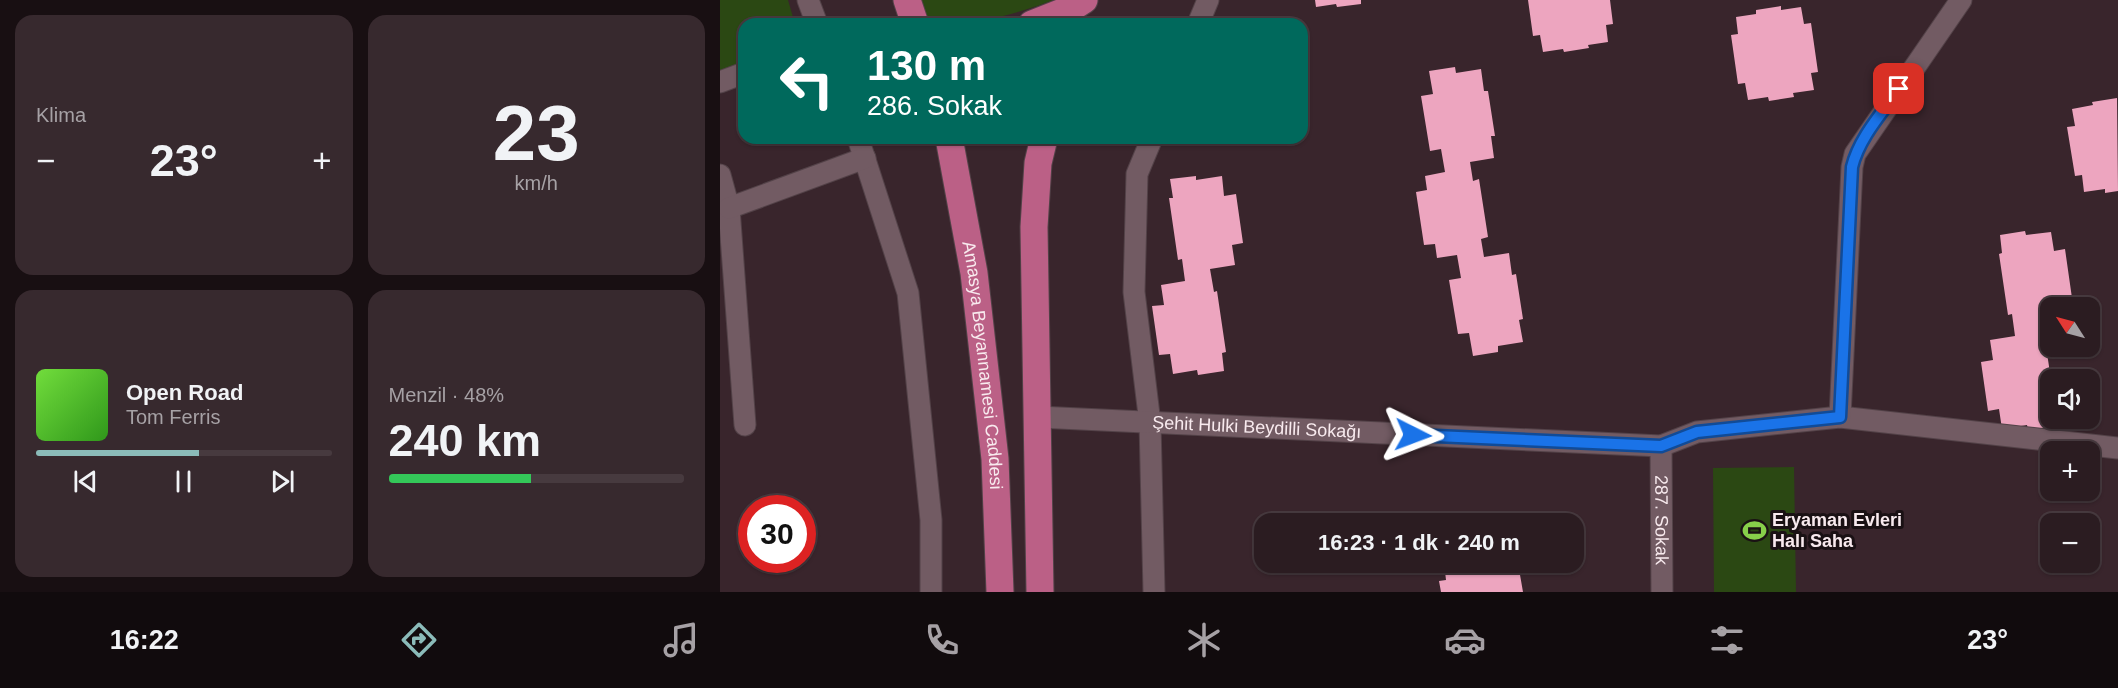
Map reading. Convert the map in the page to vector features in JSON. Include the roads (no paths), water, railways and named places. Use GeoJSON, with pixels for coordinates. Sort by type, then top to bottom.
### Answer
{"type":"FeatureCollection","features":[{"type":"Feature","properties":{"kind":"main road"},"geometry":{"type":"LineString","coordinates":[[907,0],[913,18]]}},
{"type":"Feature","properties":{"kind":"main road"},"geometry":{"type":"LineString","coordinates":[[1047,18],[1070,9],[1084,0]]}},
{"type":"Feature","properties":{"kind":"main road"},"geometry":{"type":"LineString","coordinates":[[1082,18],[1089,0]]}},
{"type":"Feature","properties":{"kind":"main road","name":"Amasya Beyannamesi Caddesi"},"geometry":{"type":"LineString","coordinates":[[950,144],[974,273],[995,459],[1000,592]]}},
{"type":"Feature","properties":{"kind":"main road"},"geometry":{"type":"LineString","coordinates":[[1040,592],[1034,227],[1038,163],[1043,144]]}},
{"type":"Feature","properties":{"kind":"street"},"geometry":{"type":"LineString","coordinates":[[808,0],[815,18]]}},
{"type":"Feature","properties":{"kind":"street"},"geometry":{"type":"LineString","coordinates":[[1200,18],[1208,0]]}},
{"type":"Feature","properties":{"kind":"street"},"geometry":{"type":"LineString","coordinates":[[1840,417],[1852,167],[1855,154],[1961,0]]}},
{"type":"Feature","properties":{"kind":"street"},"geometry":{"type":"LineString","coordinates":[[720,82],[738,75]]}},
{"type":"Feature","properties":{"kind":"street"},"geometry":{"type":"LineString","coordinates":[[860,144],[908,292],[931,520],[931,592]]}},
{"type":"Feature","properties":{"kind":"street"},"geometry":{"type":"LineString","coordinates":[[1150,144],[1137,174],[1134,292],[1150,423],[1154,592]]}},
{"type":"Feature","properties":{"kind":"street"},"geometry":{"type":"LineString","coordinates":[[729,208],[865,158]]}},
{"type":"Feature","properties":{"kind":"street"},"geometry":{"type":"LineString","coordinates":[[720,175],[729,208],[720,274]]}},
{"type":"Feature","properties":{"kind":"street"},"geometry":{"type":"LineString","coordinates":[[724,255],[745,425]]}},
{"type":"Feature","properties":{"kind":"street","name":"Şehit Hulki Beydilli Sokağı"},"geometry":{"type":"LineString","coordinates":[[1038,417],[1661,446],[1697,432],[1840,417],[2118,448]]}},
{"type":"Feature","properties":{"kind":"street","name":"287. Sokak"},"geometry":{"type":"LineString","coordinates":[[1661,446],[1662,592]]}},
{"type":"Feature","properties":{"kind":"place","name":"Eryaman Evleri Halı Saha"},"geometry":{"type":"Point","coordinates":[1754,530]}}]}
